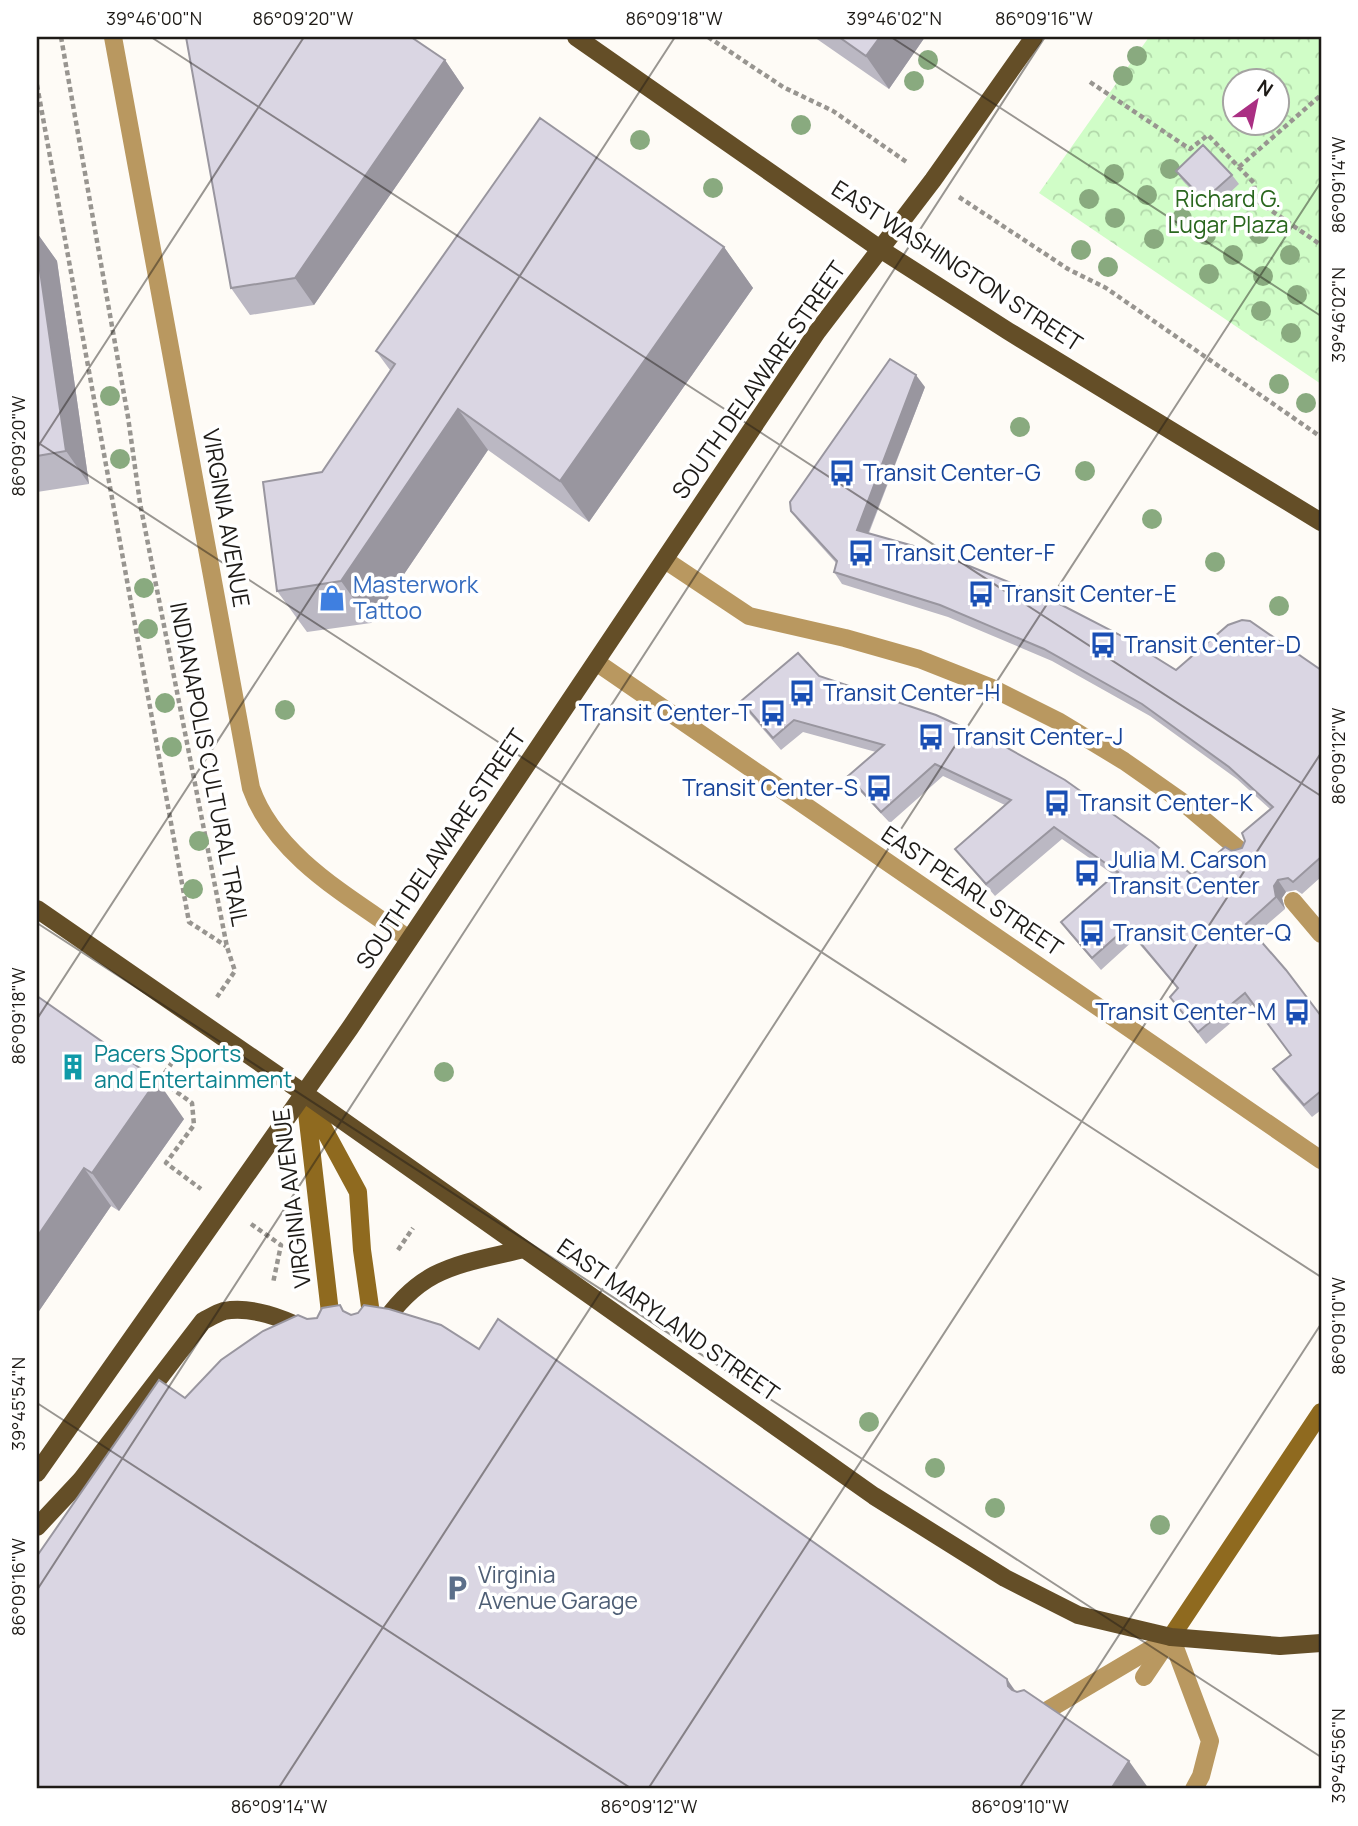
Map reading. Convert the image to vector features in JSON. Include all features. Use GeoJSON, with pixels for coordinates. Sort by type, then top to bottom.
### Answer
{"type":"FeatureCollection","features":[{"type":"Feature","properties":{"kind":"main road","name":"EAST WASHINGTON STREET"},"geometry":{"type":"LineString","coordinates":[[576,37],[880,249],[1321,523]]}},
{"type":"Feature","properties":{"kind":"main road","name":"SOUTH DELAWARE STREET"},"geometry":{"type":"LineString","coordinates":[[37,1474],[304,1094],[817,332],[933,180],[1034,37]]}},
{"type":"Feature","properties":{"kind":"main road","name":"EAST MARYLAND STREET"},"geometry":{"type":"LineString","coordinates":[[37,909],[874,1496],[942,1540],[1060,1608],[1078,1615],[1171,1637],[1280,1646],[1321,1643]]}},
{"type":"Feature","properties":{"kind":"main road"},"geometry":{"type":"LineString","coordinates":[[374,1337],[401,1299],[429,1278],[452,1266],[524,1249]]}},
{"type":"Feature","properties":{"kind":"main road"},"geometry":{"type":"LineString","coordinates":[[37,1527],[81,1480],[203,1321],[223,1311],[267,1314],[283,1318],[334,1342]]}},
{"type":"Feature","properties":{"kind":"street","name":"VIRGINIA AVENUE"},"geometry":{"type":"LineString","coordinates":[[113,37],[251,788],[267,823],[287,848],[409,939]]}},
{"type":"Feature","properties":{"kind":"street"},"geometry":{"type":"LineString","coordinates":[[665,560],[749,616],[845,638],[919,659],[990,687],[1059,722],[1124,761],[1184,803],[1242,852]]}},
{"type":"Feature","properties":{"kind":"street","name":"EAST PEARL STREET"},"geometry":{"type":"LineString","coordinates":[[596,662],[1321,1160]]}},
{"type":"Feature","properties":{"kind":"street"},"geometry":{"type":"LineString","coordinates":[[1293,901],[1321,934]]}},
{"type":"Feature","properties":{"kind":"street","name":"VIRGINIA AVENUE"},"geometry":{"type":"LineString","coordinates":[[304,1094],[358,1192],[362,1250],[374,1337]]}},
{"type":"Feature","properties":{"kind":"street","name":"VIRGINIA AVENUE"},"geometry":{"type":"LineString","coordinates":[[304,1094],[334,1342]]}},
{"type":"Feature","properties":{"kind":"street"},"geometry":{"type":"LineString","coordinates":[[1144,1677],[1321,1412]]}},
{"type":"Feature","properties":{"kind":"street"},"geometry":{"type":"LineString","coordinates":[[1041,1714],[1171,1637]]}},
{"type":"Feature","properties":{"kind":"street"},"geometry":{"type":"LineString","coordinates":[[1171,1637],[1210,1741],[1201,1776],[1194,1789]]}},
{"type":"Feature","properties":{"kind":"path","name":"INDIANAPOLIS CULTURAL TRAIL"},"geometry":{"type":"LineString","coordinates":[[37,85],[189,922],[227,947],[140,503],[128,417],[61,37]]}},
{"type":"Feature","properties":{"kind":"path"},"geometry":{"type":"LineString","coordinates":[[708,37],[783,87],[833,111],[893,152]]}},
{"type":"Feature","properties":{"kind":"path"},"geometry":{"type":"LineString","coordinates":[[1090,82],[1190,149],[1208,135],[1254,183],[1256,200],[1321,245]]}},
{"type":"Feature","properties":{"kind":"path"},"geometry":{"type":"LineString","coordinates":[[1239,167],[1321,95]]}},
{"type":"Feature","properties":{"kind":"path"},"geometry":{"type":"LineString","coordinates":[[999,224],[1068,270],[1106,288],[1321,437]]}},
{"type":"Feature","properties":{"kind":"path"},"geometry":{"type":"LineString","coordinates":[[173,1061],[160,1080],[192,1103],[194,1125],[166,1163],[184,1177]]}},
{"type":"Feature","properties":{"kind":"path"},"geometry":{"type":"LineString","coordinates":[[398,1250],[413,1228]]}},
{"type":"Feature","properties":{"kind":"path"},"geometry":{"type":"LineString","coordinates":[[263,1232],[281,1245],[271,1293]]}},
{"type":"Feature","properties":{"kind":"green space","name":"Richard G. Lugar Plaza"},"geometry":{"type":"Polygon","coordinates":[[[1149,37],[1321,37],[1321,384],[1039,193],[1149,37]]]}},
{"type":"Feature","properties":{"kind":"building"},"geometry":{"type":"Polygon","coordinates":[[[186,37],[411,37],[445,60],[295,278],[231,288],[186,37]]]}},
{"type":"Feature","properties":{"kind":"building"},"geometry":{"type":"Polygon","coordinates":[[[839,37],[880,37],[866,56],[839,37]]]}},
{"type":"Feature","properties":{"kind":"building"},"geometry":{"type":"Polygon","coordinates":[[[540,118],[724,247],[560,481],[458,409],[341,581],[277,591],[263,482],[322,472],[395,364],[376,351],[540,118]]]}},
{"type":"Feature","properties":{"kind":"building"},"geometry":{"type":"Polygon","coordinates":[[[1203,145],[1232,175],[1204,200],[1176,171],[1203,145]]]}},
{"type":"Feature","properties":{"kind":"building"},"geometry":{"type":"Polygon","coordinates":[[[37,250],[66,451],[37,456],[37,250]]]}},
{"type":"Feature","properties":{"kind":"building"},"geometry":{"type":"Polygon","coordinates":[[[890,359],[916,375],[857,530],[935,552],[1050,599],[1118,634],[1176,670],[1228,625],[1242,620],[1250,621],[1321,670],[1321,857],[1293,882],[1288,878],[1278,880],[1274,886],[1276,897],[1246,924],[1321,1016],[1321,1091],[1304,1105],[1273,1069],[1291,1055],[1245,993],[1198,1032],[1170,997],[1178,988],[1127,927],[1092,958],[1061,922],[1118,872],[1054,827],[986,884],[955,849],[1011,800],[935,764],[881,812],[848,776],[884,745],[794,720],[773,738],[741,701],[798,653],[819,676],[936,715],[1002,745],[1065,780],[1152,842],[1192,875],[1225,847],[1232,851],[1242,848],[1245,841],[1242,833],[1273,807],[1229,767],[1142,704],[1044,649],[940,605],[834,572],[837,561],[791,511],[790,502],[890,359]]]}},
{"type":"Feature","properties":{"kind":"building","name":"Pacers Sports and Entertainment"},"geometry":{"type":"Polygon","coordinates":[[[37,996],[157,1080],[92,1173],[84,1168],[37,1237],[37,996]]]}},
{"type":"Feature","properties":{"kind":"building","name":"Virginia Avenue Garage"},"geometry":{"type":"Polygon","coordinates":[[[340,1305],[343,1311],[351,1315],[358,1313],[364,1305],[389,1309],[441,1325],[479,1349],[498,1319],[1007,1679],[1012,1690],[1024,1690],[1129,1761],[1111,1789],[37,1789],[37,1556],[159,1380],[185,1398],[221,1360],[263,1331],[298,1315],[307,1319],[317,1318],[322,1308],[340,1305]]]}},
{"type":"Feature","properties":{"kind":"place","name":"Transit Center-G"},"geometry":{"type":"Point","coordinates":[842,473]}},
{"type":"Feature","properties":{"kind":"place","name":"Transit Center-F"},"geometry":{"type":"Point","coordinates":[861,553]}},
{"type":"Feature","properties":{"kind":"place","name":"Transit Center-E"},"geometry":{"type":"Point","coordinates":[981,594]}},
{"type":"Feature","properties":{"kind":"place","name":"Masterwork Tattoo"},"geometry":{"type":"Point","coordinates":[332,598]}},
{"type":"Feature","properties":{"kind":"place","name":"Transit Center-D"},"geometry":{"type":"Point","coordinates":[1103,645]}},
{"type":"Feature","properties":{"kind":"place","name":"Transit Center-H"},"geometry":{"type":"Point","coordinates":[802,693]}},
{"type":"Feature","properties":{"kind":"place","name":"Transit Center-T"},"geometry":{"type":"Point","coordinates":[773,713]}},
{"type":"Feature","properties":{"kind":"place","name":"Transit Center-J"},"geometry":{"type":"Point","coordinates":[931,737]}},
{"type":"Feature","properties":{"kind":"place","name":"Transit Center-S"},"geometry":{"type":"Point","coordinates":[879,788]}},
{"type":"Feature","properties":{"kind":"place","name":"Transit Center-K"},"geometry":{"type":"Point","coordinates":[1057,803]}},
{"type":"Feature","properties":{"kind":"place","name":"Julia M. Carson Transit Center"},"geometry":{"type":"Point","coordinates":[1087,873]}},
{"type":"Feature","properties":{"kind":"place","name":"Transit Center-Q"},"geometry":{"type":"Point","coordinates":[1092,933]}},
{"type":"Feature","properties":{"kind":"place","name":"Transit Center-M"},"geometry":{"type":"Point","coordinates":[1297,1012]}},
{"type":"Feature","properties":{"kind":"place","name":"Pacers Sports and Entertainment"},"geometry":{"type":"Point","coordinates":[73,1067]}},
{"type":"Feature","properties":{"kind":"place","name":"Virginia Avenue Garage"},"geometry":{"type":"Point","coordinates":[457,1588]}}]}
